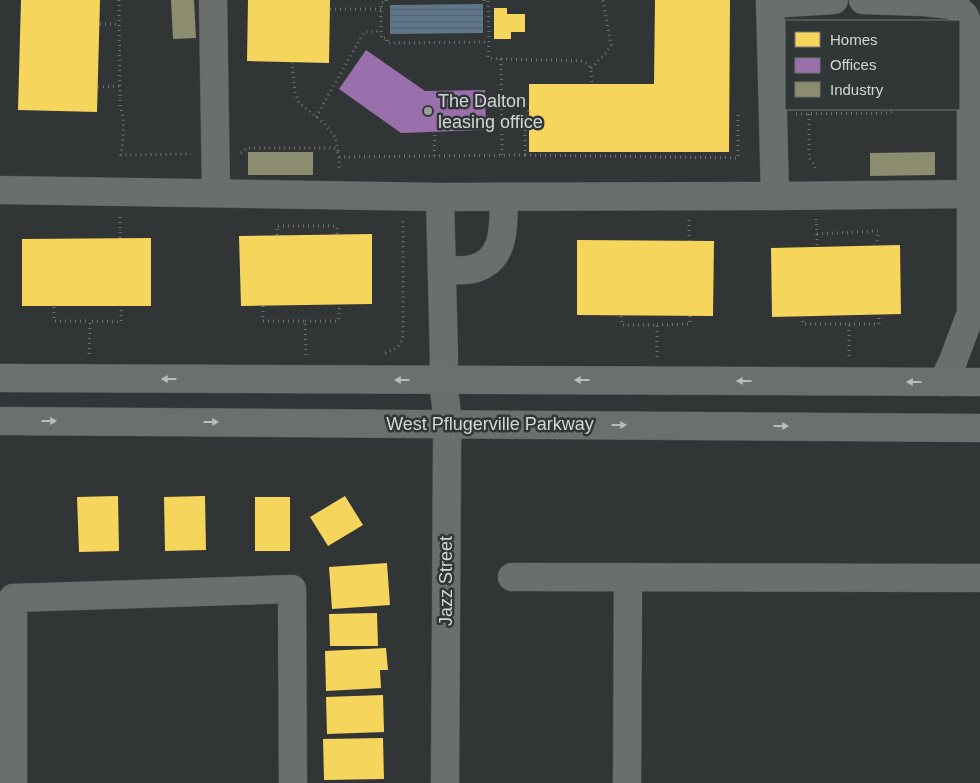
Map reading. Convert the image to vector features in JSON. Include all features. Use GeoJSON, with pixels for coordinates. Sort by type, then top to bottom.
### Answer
{"type":"FeatureCollection","features":[{"type":"Feature","properties":{"kind":"main road"},"geometry":{"type":"LineString","coordinates":[[0,378],[980,382]]}},
{"type":"Feature","properties":{"kind":"main road","name":"West Pflugerville Parkway"},"geometry":{"type":"LineString","coordinates":[[0,421],[980,428]]}},
{"type":"Feature","properties":{"kind":"street"},"geometry":{"type":"LineString","coordinates":[[213,0],[216,193]]}},
{"type":"Feature","properties":{"kind":"street"},"geometry":{"type":"LineString","coordinates":[[775,196],[770,2],[834,0]]}},
{"type":"Feature","properties":{"kind":"street"},"geometry":{"type":"LineString","coordinates":[[863,0],[953,5],[964,14],[971,31],[971,313],[943,382]]}},
{"type":"Feature","properties":{"kind":"street"},"geometry":{"type":"LineString","coordinates":[[0,190],[440,197],[971,194]]}},
{"type":"Feature","properties":{"kind":"street","name":"Jazz Street"},"geometry":{"type":"LineString","coordinates":[[440,197],[443,380],[448,424],[445,783]]}},
{"type":"Feature","properties":{"kind":"street"},"geometry":{"type":"LineString","coordinates":[[442,271],[473,269],[487,262],[498,251],[502,237],[504,197]]}},
{"type":"Feature","properties":{"kind":"street"},"geometry":{"type":"LineString","coordinates":[[512,577],[980,578]]}},
{"type":"Feature","properties":{"kind":"street"},"geometry":{"type":"LineString","coordinates":[[627,783],[628,577]]}},
{"type":"Feature","properties":{"kind":"street"},"geometry":{"type":"LineString","coordinates":[[13,783],[13,598],[292,588],[293,783]]}},
{"type":"Feature","properties":{"kind":"path"},"geometry":{"type":"LineString","coordinates":[[119,0],[120,106],[123,115],[121,156],[196,154]]}},
{"type":"Feature","properties":{"kind":"path"},"geometry":{"type":"LineString","coordinates":[[386,0],[386,2],[381,3],[381,38],[387,38],[387,43],[489,42]]}},
{"type":"Feature","properties":{"kind":"path"},"geometry":{"type":"LineString","coordinates":[[484,0],[488,1],[488,58],[582,61],[591,68],[592,84]]}},
{"type":"Feature","properties":{"kind":"path"},"geometry":{"type":"LineString","coordinates":[[591,68],[611,45],[603,0]]}},
{"type":"Feature","properties":{"kind":"path"},"geometry":{"type":"LineString","coordinates":[[330,9],[381,9]]}},
{"type":"Feature","properties":{"kind":"path"},"geometry":{"type":"LineString","coordinates":[[100,24],[119,24]]}},
{"type":"Feature","properties":{"kind":"path"},"geometry":{"type":"LineString","coordinates":[[316,117],[364,32],[381,31]]}},
{"type":"Feature","properties":{"kind":"path"},"geometry":{"type":"LineString","coordinates":[[501,59],[502,156]]}},
{"type":"Feature","properties":{"kind":"path"},"geometry":{"type":"LineString","coordinates":[[292,62],[295,92],[299,103],[324,123],[335,137],[339,157],[339,176]]}},
{"type":"Feature","properties":{"kind":"path"},"geometry":{"type":"LineString","coordinates":[[98,87],[120,86]]}},
{"type":"Feature","properties":{"kind":"path"},"geometry":{"type":"LineString","coordinates":[[525,155],[525,118],[529,110]]}},
{"type":"Feature","properties":{"kind":"path"},"geometry":{"type":"LineString","coordinates":[[788,114],[889,113],[895,110]]}},
{"type":"Feature","properties":{"kind":"path"},"geometry":{"type":"LineString","coordinates":[[809,114],[809,158],[816,168],[816,178]]}},
{"type":"Feature","properties":{"kind":"path"},"geometry":{"type":"LineString","coordinates":[[339,157],[525,155],[738,158],[738,115]]}},
{"type":"Feature","properties":{"kind":"path"},"geometry":{"type":"LineString","coordinates":[[434,132],[434,156]]}},
{"type":"Feature","properties":{"kind":"path"},"geometry":{"type":"LineString","coordinates":[[235,153],[242,153],[247,148],[334,148],[338,152]]}},
{"type":"Feature","properties":{"kind":"path"},"geometry":{"type":"LineString","coordinates":[[120,214],[120,238]]}},
{"type":"Feature","properties":{"kind":"path"},"geometry":{"type":"LineString","coordinates":[[385,353],[401,344],[403,336],[403,214]]}},
{"type":"Feature","properties":{"kind":"path"},"geometry":{"type":"LineString","coordinates":[[689,217],[689,241]]}},
{"type":"Feature","properties":{"kind":"path"},"geometry":{"type":"LineString","coordinates":[[816,217],[817,247]]}},
{"type":"Feature","properties":{"kind":"path"},"geometry":{"type":"LineString","coordinates":[[277,235],[277,226],[337,226]]}},
{"type":"Feature","properties":{"kind":"path"},"geometry":{"type":"LineString","coordinates":[[817,234],[878,231],[878,246]]}},
{"type":"Feature","properties":{"kind":"path"},"geometry":{"type":"LineString","coordinates":[[263,306],[263,321],[305,322],[338,321],[340,304]]}},
{"type":"Feature","properties":{"kind":"path"},"geometry":{"type":"LineString","coordinates":[[54,307],[54,321],[121,322],[121,306]]}},
{"type":"Feature","properties":{"kind":"path"},"geometry":{"type":"LineString","coordinates":[[802,316],[803,324],[879,324],[879,314]]}},
{"type":"Feature","properties":{"kind":"path"},"geometry":{"type":"LineString","coordinates":[[621,316],[622,324],[657,325],[690,324],[690,316]]}},
{"type":"Feature","properties":{"kind":"path"},"geometry":{"type":"LineString","coordinates":[[89,357],[90,321]]}},
{"type":"Feature","properties":{"kind":"path"},"geometry":{"type":"LineString","coordinates":[[305,322],[306,358]]}},
{"type":"Feature","properties":{"kind":"path"},"geometry":{"type":"LineString","coordinates":[[849,324],[849,361]]}},
{"type":"Feature","properties":{"kind":"path"},"geometry":{"type":"LineString","coordinates":[[657,325],[657,360]]}},
{"type":"Feature","properties":{"kind":"water"},"geometry":{"type":"Polygon","coordinates":[[[483,4],[483,33],[390,34],[390,5],[483,4]]]}},
{"type":"Feature","properties":{"kind":"building: Homes"},"geometry":{"type":"Polygon","coordinates":[[[21,0],[100,0],[97,112],[18,110],[21,0]]]}},
{"type":"Feature","properties":{"kind":"building: Homes"},"geometry":{"type":"Polygon","coordinates":[[[248,0],[330,0],[329,63],[247,61],[248,0]]]}},
{"type":"Feature","properties":{"kind":"building: Homes"},"geometry":{"type":"Polygon","coordinates":[[[655,0],[730,0],[729,152],[529,152],[529,84],[654,84],[655,0]]]}},
{"type":"Feature","properties":{"kind":"building: Homes"},"geometry":{"type":"Polygon","coordinates":[[[494,8],[507,8],[507,14],[525,14],[525,32],[511,32],[511,39],[494,39],[494,8]]]}},
{"type":"Feature","properties":{"kind":"building: Homes"},"geometry":{"type":"Polygon","coordinates":[[[372,234],[372,304],[241,306],[239,236],[372,234]]]}},
{"type":"Feature","properties":{"kind":"building: Homes"},"geometry":{"type":"Polygon","coordinates":[[[151,238],[151,306],[22,306],[22,239],[151,238]]]}},
{"type":"Feature","properties":{"kind":"building: Homes"},"geometry":{"type":"Polygon","coordinates":[[[577,240],[714,241],[713,316],[577,315],[577,240]]]}},
{"type":"Feature","properties":{"kind":"building: Homes"},"geometry":{"type":"Polygon","coordinates":[[[900,245],[901,314],[772,317],[771,248],[900,245]]]}},
{"type":"Feature","properties":{"kind":"building: Homes"},"geometry":{"type":"Polygon","coordinates":[[[118,496],[119,551],[79,552],[77,497],[118,496]]]}},
{"type":"Feature","properties":{"kind":"building: Homes"},"geometry":{"type":"Polygon","coordinates":[[[205,496],[206,550],[165,551],[164,497],[205,496]]]}},
{"type":"Feature","properties":{"kind":"building: Homes"},"geometry":{"type":"Polygon","coordinates":[[[345,496],[363,525],[328,546],[310,517],[345,496]]]}},
{"type":"Feature","properties":{"kind":"building: Homes"},"geometry":{"type":"Polygon","coordinates":[[[255,497],[290,497],[290,551],[255,551],[255,497]]]}},
{"type":"Feature","properties":{"kind":"building: Homes"},"geometry":{"type":"Polygon","coordinates":[[[387,563],[390,605],[332,609],[329,567],[387,563]]]}},
{"type":"Feature","properties":{"kind":"building: Homes"},"geometry":{"type":"Polygon","coordinates":[[[377,613],[378,646],[330,646],[329,614],[377,613]]]}},
{"type":"Feature","properties":{"kind":"building: Homes"},"geometry":{"type":"Polygon","coordinates":[[[386,648],[388,670],[380,670],[381,688],[326,691],[325,651],[386,648]]]}},
{"type":"Feature","properties":{"kind":"building: Homes"},"geometry":{"type":"Polygon","coordinates":[[[383,695],[384,732],[327,734],[326,697],[383,695]]]}},
{"type":"Feature","properties":{"kind":"building: Homes"},"geometry":{"type":"Polygon","coordinates":[[[383,738],[384,779],[324,780],[323,739],[383,738]]]}},
{"type":"Feature","properties":{"kind":"building: Offices","name":"The Dalton leasing office"},"geometry":{"type":"Polygon","coordinates":[[[366,50],[425,91],[485,90],[486,130],[401,133],[339,89],[366,50]]]}},
{"type":"Feature","properties":{"kind":"building: Industry"},"geometry":{"type":"Polygon","coordinates":[[[171,0],[194,0],[196,38],[173,39],[171,0]]]}},
{"type":"Feature","properties":{"kind":"building: Industry"},"geometry":{"type":"Polygon","coordinates":[[[248,152],[313,152],[313,175],[248,175],[248,152]]]}},
{"type":"Feature","properties":{"kind":"building: Industry"},"geometry":{"type":"Polygon","coordinates":[[[935,152],[935,175],[870,176],[870,153],[935,152]]]}},
{"type":"Feature","properties":{"kind":"place","name":"The Dalton leasing office"},"geometry":{"type":"Point","coordinates":[428,111]}}]}
